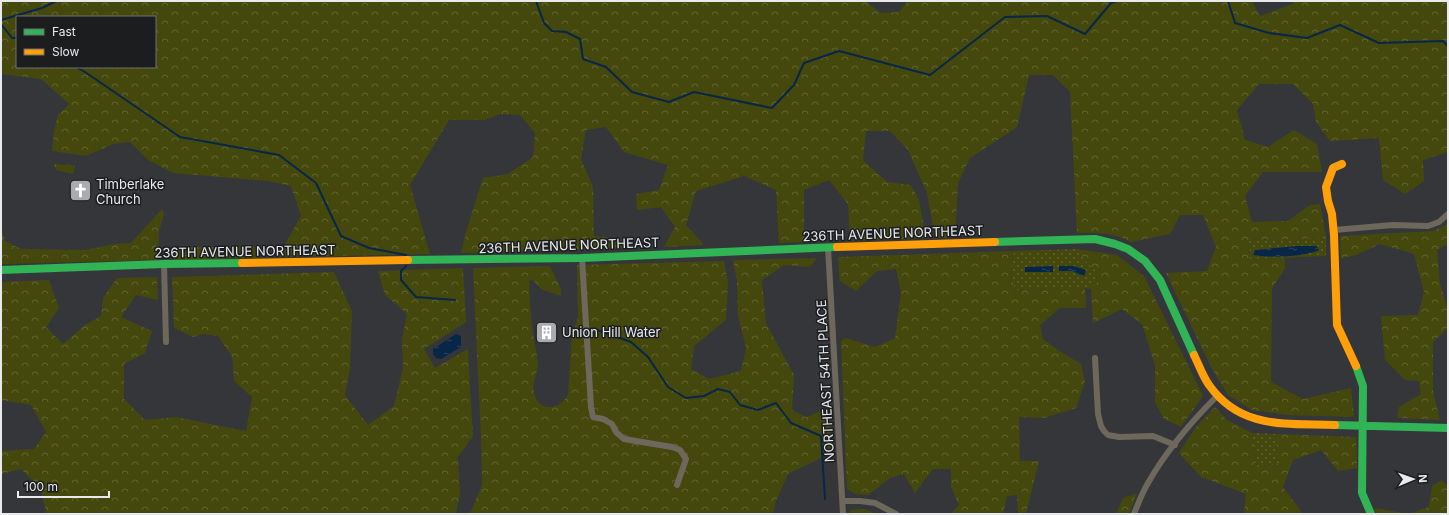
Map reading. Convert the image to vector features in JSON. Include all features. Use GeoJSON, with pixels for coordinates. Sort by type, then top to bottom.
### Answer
{"type":"FeatureCollection","features":[{"type":"Feature","properties":{"kind":"street"},"geometry":{"type":"LineString","coordinates":[[1342,164],[1333,168],[1326,187],[1334,230],[1337,325],[1358,371],[1363,386],[1362,493],[1371,514]]}},
{"type":"Feature","properties":{"kind":"street"},"geometry":{"type":"LineString","coordinates":[[1334,230],[1393,225],[1428,226],[1439,222],[1448,214]]}},
{"type":"Feature","properties":{"kind":"street","name":"236TH AVENUE NORTHEAST"},"geometry":{"type":"LineString","coordinates":[[1,270],[164,264],[582,258],[828,247],[1084,239],[1105,241],[1120,245],[1135,253],[1146,262],[1159,279],[1203,374],[1217,396],[1235,412],[1256,420],[1276,423],[1448,428]]}},
{"type":"Feature","properties":{"kind":"street","name":"NORTHEAST 54TH PLACE"},"geometry":{"type":"LineString","coordinates":[[828,247],[843,514]]}},
{"type":"Feature","properties":{"kind":"street"},"geometry":{"type":"LineString","coordinates":[[582,258],[591,407],[593,418],[603,419],[612,424],[616,432],[624,439],[658,444],[680,450],[686,459],[677,485]]}},
{"type":"Feature","properties":{"kind":"street"},"geometry":{"type":"LineString","coordinates":[[164,264],[166,342]]}},
{"type":"Feature","properties":{"kind":"street"},"geometry":{"type":"LineString","coordinates":[[1095,358],[1098,414],[1104,431],[1108,435],[1119,438],[1153,436],[1175,445]]}},
{"type":"Feature","properties":{"kind":"street"},"geometry":{"type":"LineString","coordinates":[[1134,514],[1147,484],[1160,464],[1199,414],[1217,396]]}},
{"type":"Feature","properties":{"kind":"street"},"geometry":{"type":"LineString","coordinates":[[843,501],[875,503],[896,514]]}},
{"type":"Feature","properties":{"kind":"green space"},"geometry":{"type":"Polygon","coordinates":[[[1,1],[865,1],[881,13],[899,12],[908,1],[1252,1],[1260,16],[1293,4],[1293,1],[1448,1],[1448,152],[1423,160],[1424,181],[1405,194],[1383,180],[1379,138],[1330,141],[1316,122],[1313,104],[1293,84],[1259,84],[1237,110],[1245,140],[1268,147],[1294,130],[1317,144],[1322,172],[1263,172],[1245,196],[1252,222],[1288,221],[1310,205],[1320,204],[1326,238],[1249,240],[1250,259],[1285,258],[1285,268],[1272,289],[1271,382],[1303,399],[1351,388],[1354,417],[1287,415],[1252,410],[1228,395],[1212,369],[1166,273],[1207,271],[1216,247],[1203,215],[1180,215],[1170,234],[1131,242],[1105,234],[1077,233],[1070,92],[1053,75],[1029,75],[1017,127],[970,158],[958,183],[955,237],[935,238],[927,193],[908,150],[890,131],[866,131],[863,160],[887,182],[911,185],[919,200],[926,238],[850,241],[848,204],[829,180],[804,190],[804,242],[779,243],[776,190],[744,176],[696,191],[686,225],[704,245],[664,247],[675,227],[661,207],[637,210],[636,194],[659,190],[668,165],[624,152],[606,127],[586,130],[581,159],[593,187],[594,236],[624,240],[625,248],[461,253],[483,178],[508,174],[533,157],[535,133],[520,115],[501,114],[484,120],[449,120],[410,185],[430,254],[278,257],[301,216],[291,186],[267,181],[173,173],[148,160],[130,142],[113,144],[86,156],[52,151],[54,131],[58,115],[69,104],[41,79],[1,74],[1,1]]]}},
{"type":"Feature","properties":{"kind":"green space"},"geometry":{"type":"Polygon","coordinates":[[[54,164],[67,164],[75,166],[73,174],[56,170],[54,164]]]}},
{"type":"Feature","properties":{"kind":"green space"},"geometry":{"type":"Polygon","coordinates":[[[162,209],[164,214],[159,231],[158,260],[1,264],[1,228],[5,241],[21,249],[85,250],[115,244],[131,243],[162,209]]]}},
{"type":"Feature","properties":{"kind":"green space"},"geometry":{"type":"Polygon","coordinates":[[[1448,224],[1448,244],[1437,250],[1440,283],[1448,311],[1448,328],[1433,342],[1433,391],[1440,420],[1397,418],[1399,407],[1421,394],[1419,381],[1405,380],[1385,360],[1381,316],[1418,315],[1424,292],[1414,254],[1380,244],[1356,255],[1341,258],[1340,236],[1433,231],[1448,224]]]}},
{"type":"Feature","properties":{"kind":"green space"},"geometry":{"type":"Polygon","coordinates":[[[1326,238],[1326,256],[1250,259],[1249,240],[1326,238]]]}},
{"type":"Feature","properties":{"kind":"green space"},"geometry":{"type":"Polygon","coordinates":[[[173,247],[259,247],[259,258],[174,260],[173,247]]]}},
{"type":"Feature","properties":{"kind":"green space"},"geometry":{"type":"Polygon","coordinates":[[[1076,249],[1085,261],[1096,270],[1097,282],[1091,289],[1049,288],[1015,290],[1011,275],[1014,251],[1076,249]]]}},
{"type":"Feature","properties":{"kind":"green space"},"geometry":{"type":"Polygon","coordinates":[[[1076,249],[1117,255],[1144,276],[1203,396],[1181,427],[1164,419],[1155,402],[1155,365],[1142,324],[1122,309],[1093,323],[1091,289],[1097,282],[1096,270],[1085,261],[1076,249]]]}},
{"type":"Feature","properties":{"kind":"green space"},"geometry":{"type":"Polygon","coordinates":[[[1014,251],[1011,275],[1015,290],[1085,288],[1086,308],[1060,308],[1040,325],[1043,339],[1081,364],[1085,381],[1076,408],[1044,418],[1019,417],[1020,461],[1039,461],[1026,514],[1018,514],[1017,495],[1007,496],[1003,514],[950,514],[959,505],[951,487],[951,469],[933,469],[915,493],[904,474],[890,478],[868,495],[856,494],[847,489],[841,341],[846,338],[875,347],[895,338],[901,292],[896,269],[877,271],[856,291],[840,281],[838,257],[1014,251]]]}},
{"type":"Feature","properties":{"kind":"green space"},"geometry":{"type":"Polygon","coordinates":[[[817,258],[810,267],[784,265],[762,280],[766,323],[794,375],[792,410],[806,417],[829,408],[831,453],[788,474],[776,501],[773,514],[470,514],[482,485],[473,268],[550,266],[561,289],[561,296],[541,289],[533,280],[529,281],[531,320],[538,363],[533,388],[538,401],[546,407],[551,407],[556,406],[565,400],[568,395],[572,334],[578,318],[577,265],[724,261],[728,282],[726,320],[694,346],[691,369],[709,379],[741,371],[746,348],[738,316],[737,281],[733,260],[817,258]]]}},
{"type":"Feature","properties":{"kind":"green space"},"geometry":{"type":"Polygon","coordinates":[[[463,268],[466,322],[424,349],[435,368],[468,349],[473,436],[458,457],[460,494],[456,514],[44,514],[46,511],[40,488],[21,469],[1,474],[1,451],[34,449],[46,432],[31,405],[1,400],[1,282],[49,280],[59,308],[46,327],[63,344],[85,325],[101,316],[103,298],[117,278],[157,277],[158,300],[136,295],[121,317],[152,331],[145,353],[124,364],[124,399],[145,420],[176,417],[246,431],[252,397],[234,381],[232,357],[218,336],[203,334],[193,337],[174,328],[172,277],[334,272],[352,311],[350,369],[345,395],[368,425],[394,406],[403,368],[402,339],[407,314],[385,295],[378,271],[463,268]]]}},
{"type":"Feature","properties":{"kind":"green space"},"geometry":{"type":"Polygon","coordinates":[[[1215,407],[1227,420],[1252,433],[1257,467],[1279,463],[1275,434],[1356,437],[1357,468],[1338,471],[1321,450],[1293,460],[1283,487],[1303,514],[1244,514],[1246,494],[1201,477],[1179,453],[1195,428],[1215,407]]]}},
{"type":"Feature","properties":{"kind":"green space"},"geometry":{"type":"Polygon","coordinates":[[[1252,433],[1275,434],[1279,463],[1257,467],[1252,433]]]}},
{"type":"Feature","properties":{"kind":"green space"},"geometry":{"type":"Polygon","coordinates":[[[1442,480],[1448,487],[1448,514],[1409,514],[1429,507],[1432,486],[1442,480]]]}},
{"type":"Feature","properties":{"kind":"green space"},"geometry":{"type":"Polygon","coordinates":[[[1137,493],[1129,514],[1116,514],[1123,498],[1137,493]]]}},
{"type":"Feature","properties":{"kind":"green space"},"geometry":{"type":"Polygon","coordinates":[[[1374,508],[1409,514],[1377,514],[1374,508]]]}},
{"type":"Feature","properties":{"kind":"green space"},"geometry":{"type":"Polygon","coordinates":[[[864,509],[877,514],[849,514],[850,510],[864,509]]]}},
{"type":"Feature","properties":{"kind":"water"},"geometry":{"type":"Polygon","coordinates":[[[1297,246],[1317,246],[1319,250],[1305,254],[1286,256],[1253,255],[1255,250],[1297,246]]]}},
{"type":"Feature","properties":{"kind":"water"},"geometry":{"type":"Polygon","coordinates":[[[1053,266],[1053,272],[1025,272],[1025,267],[1053,266]]]}},
{"type":"Feature","properties":{"kind":"water"},"geometry":{"type":"Polygon","coordinates":[[[1059,266],[1073,266],[1086,270],[1084,276],[1072,271],[1059,271],[1059,266]]]}},
{"type":"Feature","properties":{"kind":"water"},"geometry":{"type":"Polygon","coordinates":[[[456,334],[461,336],[461,347],[441,359],[436,358],[433,354],[433,349],[456,334]]]}},
{"type":"Feature","properties":{"kind":"waterway"},"geometry":{"type":"LineString","coordinates":[[1,20],[42,8],[56,1]]}},
{"type":"Feature","properties":{"kind":"waterway"},"geometry":{"type":"LineString","coordinates":[[536,1],[544,23],[552,31],[566,32],[580,39],[583,59],[606,67],[632,92],[669,102],[694,92],[772,108],[794,85],[804,63],[839,51],[930,75],[1005,17],[1047,16],[1085,34],[1111,3],[1117,1]]}},
{"type":"Feature","properties":{"kind":"waterway"},"geometry":{"type":"LineString","coordinates":[[1228,1],[1235,23],[1269,33],[1307,38],[1340,25],[1379,43],[1443,41],[1448,46]]}},
{"type":"Feature","properties":{"kind":"waterway"},"geometry":{"type":"LineString","coordinates":[[1,24],[12,38],[16,38]]}},
{"type":"Feature","properties":{"kind":"waterway"},"geometry":{"type":"LineString","coordinates":[[78,68],[180,137],[279,155],[316,183],[341,236],[369,248],[406,255]]}},
{"type":"Feature","properties":{"kind":"waterway"},"geometry":{"type":"LineString","coordinates":[[406,266],[401,271],[401,280],[416,297],[455,300]]}},
{"type":"Feature","properties":{"kind":"waterway"},"geometry":{"type":"LineString","coordinates":[[594,329],[631,342],[648,357],[668,387],[686,398],[704,396],[718,389],[730,392],[740,405],[758,410],[776,403],[791,423],[821,436],[825,499]]}},
{"type":"Feature","properties":{"kind":"traffic: fast"},"geometry":{"type":"LineString","coordinates":[[995,242],[1095,239],[1128,249],[1145,261],[1160,280],[1194,355]]}},
{"type":"Feature","properties":{"kind":"traffic: fast"},"geometry":{"type":"LineString","coordinates":[[408,260],[582,258],[837,247]]}},
{"type":"Feature","properties":{"kind":"traffic: fast"},"geometry":{"type":"LineString","coordinates":[[1,270],[164,264],[242,263]]}},
{"type":"Feature","properties":{"kind":"traffic: fast"},"geometry":{"type":"LineString","coordinates":[[1356,366],[1363,386],[1362,493],[1371,514]]}},
{"type":"Feature","properties":{"kind":"traffic: fast"},"geometry":{"type":"LineString","coordinates":[[1335,425],[1448,428]]}},
{"type":"Feature","properties":{"kind":"traffic: slow"},"geometry":{"type":"LineString","coordinates":[[1342,164],[1333,168],[1326,187],[1332,214],[1334,235],[1337,325],[1356,366]]}},
{"type":"Feature","properties":{"kind":"traffic: slow"},"geometry":{"type":"LineString","coordinates":[[837,247],[995,242]]}},
{"type":"Feature","properties":{"kind":"traffic: slow"},"geometry":{"type":"LineString","coordinates":[[242,263],[408,260]]}},
{"type":"Feature","properties":{"kind":"traffic: slow"},"geometry":{"type":"LineString","coordinates":[[1194,355],[1209,385],[1222,400],[1235,410],[1250,417],[1266,421],[1335,425]]}},
{"type":"Feature","properties":{"kind":"place","name":"Timberlake Church"},"geometry":{"type":"Point","coordinates":[80,191]}},
{"type":"Feature","properties":{"kind":"place","name":"Union Hill Water"},"geometry":{"type":"Point","coordinates":[547,332]}}]}
